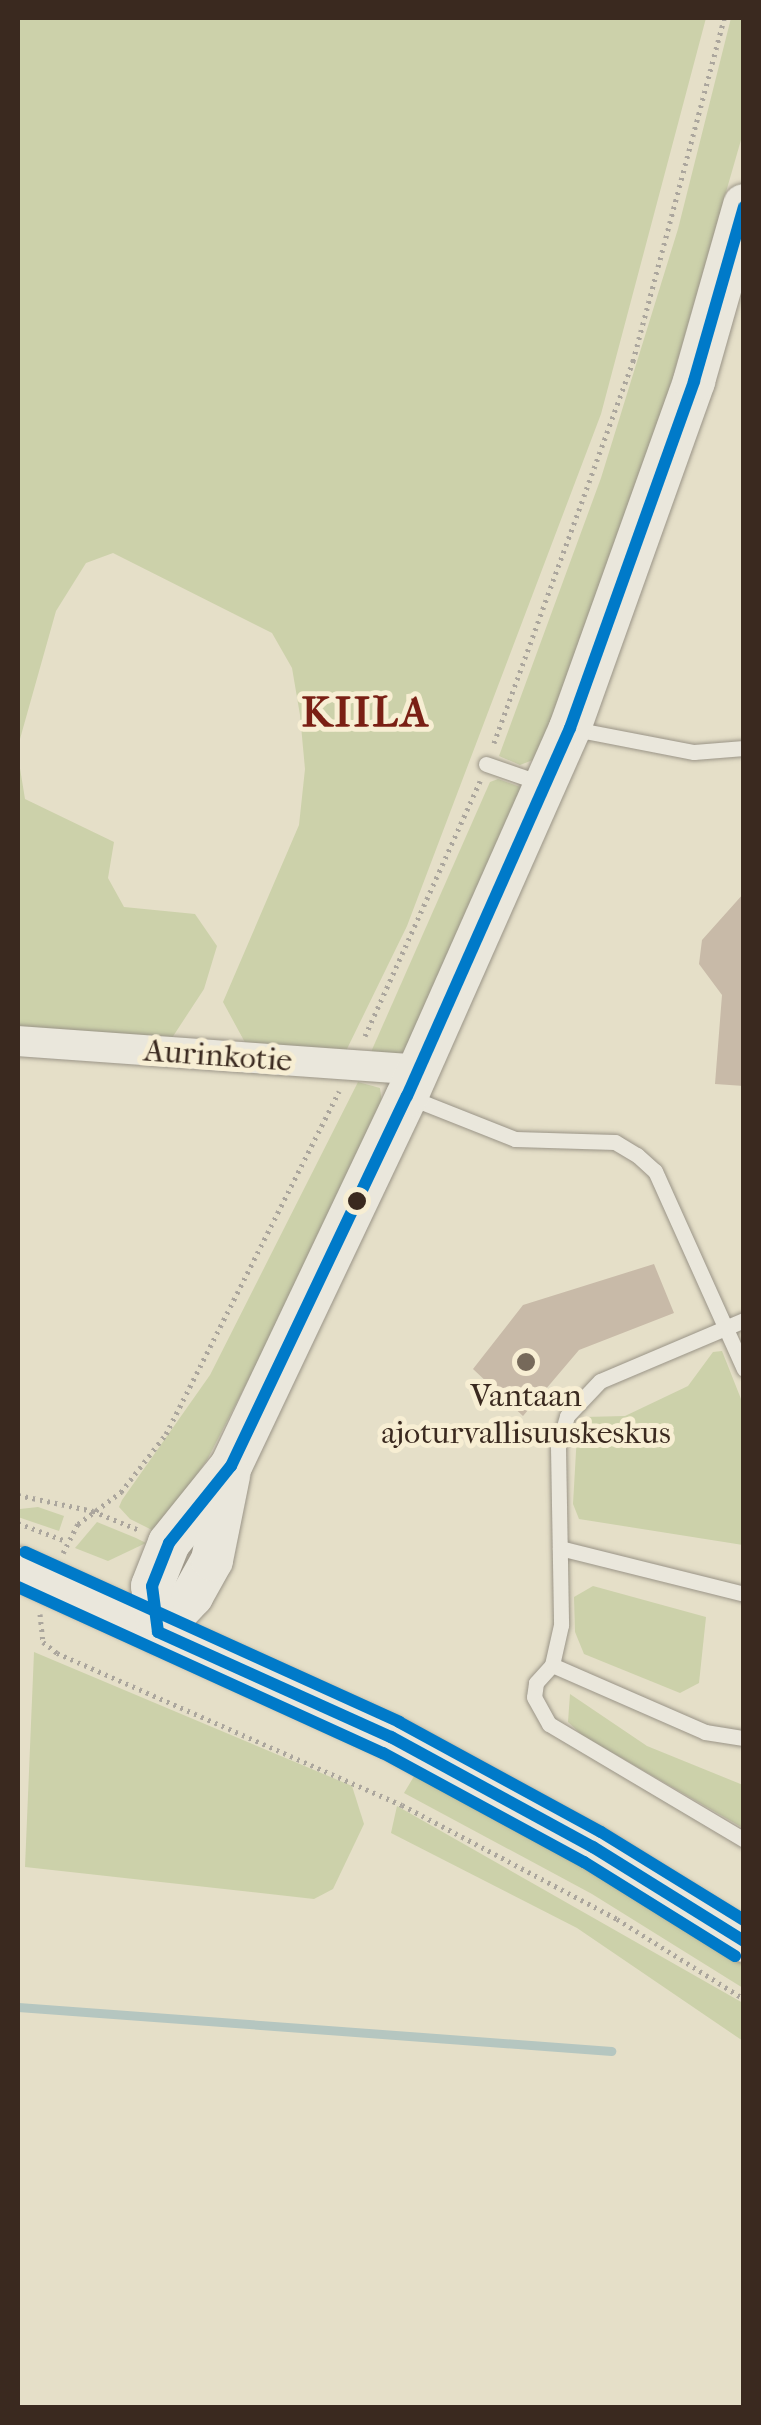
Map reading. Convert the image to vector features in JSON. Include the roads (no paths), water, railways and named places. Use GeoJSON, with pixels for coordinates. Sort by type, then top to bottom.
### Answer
{"type":"FeatureCollection","features":[{"type":"Feature","properties":{"kind":"main road"},"geometry":{"type":"LineString","coordinates":[[158,1632],[152,1586],[169,1542],[231,1466],[412,1083],[570,728],[694,381],[744,204]]}},
{"type":"Feature","properties":{"kind":"main road"},"geometry":{"type":"LineString","coordinates":[[18,1568],[392,1737],[593,1847],[744,1942]]}},
{"type":"Feature","properties":{"kind":"street","name":"Aurinkotie"},"geometry":{"type":"LineString","coordinates":[[18,1041],[351,1066],[412,1083]]}},
{"type":"Feature","properties":{"kind":"lane"},"geometry":{"type":"LineString","coordinates":[[570,728],[694,752],[744,748]]}},
{"type":"Feature","properties":{"kind":"lane"},"geometry":{"type":"LineString","coordinates":[[486,764],[545,784]]}},
{"type":"Feature","properties":{"kind":"lane"},"geometry":{"type":"LineString","coordinates":[[412,1083],[515,1140],[615,1142],[637,1155],[655,1171],[744,1369]]}},
{"type":"Feature","properties":{"kind":"lane"},"geometry":{"type":"LineString","coordinates":[[744,1320],[600,1382],[579,1398],[558,1447],[560,1624],[552,1665],[536,1683],[534,1698],[549,1724],[744,1840]]}},
{"type":"Feature","properties":{"kind":"lane"},"geometry":{"type":"LineString","coordinates":[[560,1548],[744,1594]]}},
{"type":"Feature","properties":{"kind":"lane"},"geometry":{"type":"LineString","coordinates":[[552,1665],[705,1732],[744,1738]]}},
{"type":"Feature","properties":{"kind":"waterway"},"geometry":{"type":"LineString","coordinates":[[18,2007],[611,2051]]}},
{"type":"Feature","properties":{"kind":"place","name":"Vantaan ajoturvallisuuskeskus"},"geometry":{"type":"Point","coordinates":[526,1362]}},
{"type":"Feature","properties":{"kind":"district","name":"KIILA"},"geometry":{"type":"Point","coordinates":[366,713]}}]}
